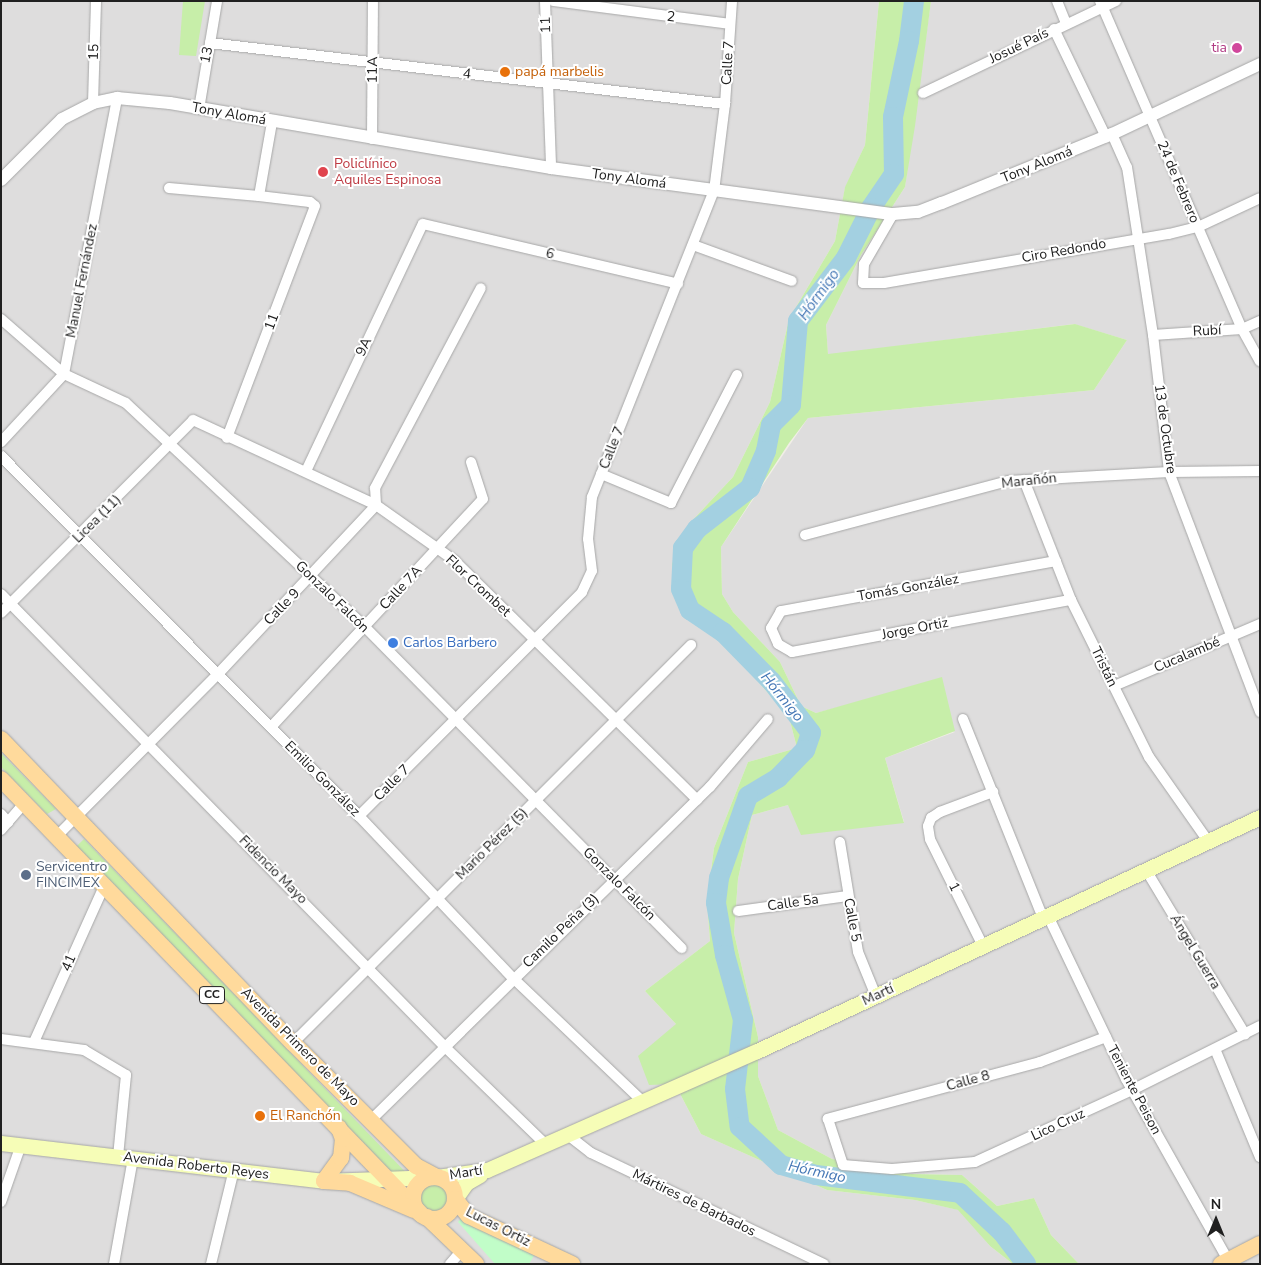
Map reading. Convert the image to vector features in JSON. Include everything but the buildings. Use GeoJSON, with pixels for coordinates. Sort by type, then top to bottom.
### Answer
{"type":"FeatureCollection","features":[{"type":"Feature","properties":{"kind":"main road","name":"Avenida Primero de Mayo"},"geometry":{"type":"LineString","coordinates":[[1,739],[293,1043],[372,1119],[416,1166],[437,1177]]}},
{"type":"Feature","properties":{"kind":"main road","name":"Avenida Primero de Mayo"},"geometry":{"type":"LineString","coordinates":[[1,779],[105,884],[424,1215]]}},
{"type":"Feature","properties":{"kind":"main road","name":"Martí"},"geometry":{"type":"LineString","coordinates":[[455,1199],[466,1183],[494,1167],[758,1051],[1260,817]]}},
{"type":"Feature","properties":{"kind":"main road"},"geometry":{"type":"LineString","coordinates":[[339,1127],[343,1139],[341,1158],[324,1181],[364,1188],[424,1215],[445,1216],[455,1199],[450,1184],[437,1177],[424,1180],[415,1190],[414,1202],[424,1215]]}},
{"type":"Feature","properties":{"kind":"main road","name":"Avenida Roberto Reyes"},"geometry":{"type":"LineString","coordinates":[[1,1143],[324,1181],[391,1180]]}},
{"type":"Feature","properties":{"kind":"main road","name":"Martí"},"geometry":{"type":"LineString","coordinates":[[391,1180],[437,1177],[494,1167]]}},
{"type":"Feature","properties":{"kind":"main road","name":"Lucas Ortiz"},"geometry":{"type":"LineString","coordinates":[[455,1199],[469,1216],[566,1261]]}},
{"type":"Feature","properties":{"kind":"main road","name":"CC"},"geometry":{"type":"LineString","coordinates":[[424,1215],[463,1249],[476,1264]]}},
{"type":"Feature","properties":{"kind":"main road"},"geometry":{"type":"LineString","coordinates":[[1224,1262],[1260,1244]]}},
{"type":"Feature","properties":{"kind":"main road"},"geometry":{"type":"LineString","coordinates":[[540,1264],[566,1261]]}},
{"type":"Feature","properties":{"kind":"street","name":"15"},"geometry":{"type":"LineString","coordinates":[[93,103],[96,1]]}},
{"type":"Feature","properties":{"kind":"street","name":"13"},"geometry":{"type":"LineString","coordinates":[[199,109],[217,1]]}},
{"type":"Feature","properties":{"kind":"street","name":"11A"},"geometry":{"type":"LineString","coordinates":[[372,139],[374,1]]}},
{"type":"Feature","properties":{"kind":"street","name":"11"},"geometry":{"type":"LineString","coordinates":[[545,1],[551,168]]}},
{"type":"Feature","properties":{"kind":"street","name":"2"},"geometry":{"type":"LineString","coordinates":[[553,1],[730,24]]}},
{"type":"Feature","properties":{"kind":"street","name":"Calle 7"},"geometry":{"type":"LineString","coordinates":[[359,816],[582,592],[592,571],[588,539],[592,497],[714,191],[725,104],[732,1]]}},
{"type":"Feature","properties":{"kind":"street"},"geometry":{"type":"LineString","coordinates":[[1058,1],[1066,23]]}},
{"type":"Feature","properties":{"kind":"street","name":"Josué País"},"geometry":{"type":"LineString","coordinates":[[923,92],[1054,29],[1101,4],[1116,1]]}},
{"type":"Feature","properties":{"kind":"street","name":"24 de Febrero"},"geometry":{"type":"LineString","coordinates":[[1101,4],[1242,329],[1260,361]]}},
{"type":"Feature","properties":{"kind":"street","name":"13 de Octubre"},"geometry":{"type":"LineString","coordinates":[[1054,29],[1109,136],[1128,167],[1153,335],[1169,472],[1260,712]]}},
{"type":"Feature","properties":{"kind":"street","name":"4"},"geometry":{"type":"LineString","coordinates":[[210,43],[725,104]]}},
{"type":"Feature","properties":{"kind":"street","name":"Tony Alomá"},"geometry":{"type":"LineString","coordinates":[[1,180],[62,119],[93,103],[117,98],[199,109],[551,168],[848,210],[889,214],[918,212],[1109,136],[1260,64]]}},
{"type":"Feature","properties":{"kind":"street","name":"Manuel Fernández"},"geometry":{"type":"LineString","coordinates":[[64,374],[117,98]]}},
{"type":"Feature","properties":{"kind":"street"},"geometry":{"type":"LineString","coordinates":[[169,188],[259,196],[272,122]]}},
{"type":"Feature","properties":{"kind":"street","name":"11"},"geometry":{"type":"LineString","coordinates":[[227,438],[315,206],[310,202],[259,196]]}},
{"type":"Feature","properties":{"kind":"street","name":"Ciro Redondo"},"geometry":{"type":"LineString","coordinates":[[889,214],[864,264],[863,283],[884,283],[1198,227],[1260,198]]}},
{"type":"Feature","properties":{"kind":"street","name":"6"},"geometry":{"type":"LineString","coordinates":[[423,224],[678,284]]}},
{"type":"Feature","properties":{"kind":"street","name":"9A"},"geometry":{"type":"LineString","coordinates":[[306,471],[423,224]]}},
{"type":"Feature","properties":{"kind":"street"},"geometry":{"type":"LineString","coordinates":[[693,245],[792,282]]}},
{"type":"Feature","properties":{"kind":"street"},"geometry":{"type":"LineString","coordinates":[[376,504],[375,488],[481,288]]}},
{"type":"Feature","properties":{"kind":"street","name":"Gonzalo Falcón"},"geometry":{"type":"LineString","coordinates":[[1,319],[64,374],[126,403],[365,627],[682,948]]}},
{"type":"Feature","properties":{"kind":"street","name":"Rubí"},"geometry":{"type":"LineString","coordinates":[[1153,335],[1242,329],[1260,321]]}},
{"type":"Feature","properties":{"kind":"street"},"geometry":{"type":"LineString","coordinates":[[1,442],[64,374]]}},
{"type":"Feature","properties":{"kind":"street"},"geometry":{"type":"LineString","coordinates":[[602,474],[672,503],[736,375]]}},
{"type":"Feature","properties":{"kind":"street","name":"Flor Crombet"},"geometry":{"type":"LineString","coordinates":[[190,422],[192,420],[227,438],[306,471],[376,504],[455,561],[614,722],[697,800]]}},
{"type":"Feature","properties":{"kind":"street","name":"Licea (11)"},"geometry":{"type":"LineString","coordinates":[[1,614],[190,422]]}},
{"type":"Feature","properties":{"kind":"street","name":"Emilio González"},"geometry":{"type":"LineString","coordinates":[[1,456],[359,816],[513,978],[643,1102]]}},
{"type":"Feature","properties":{"kind":"street","name":"Calle 7A"},"geometry":{"type":"LineString","coordinates":[[271,727],[483,499],[471,462]]}},
{"type":"Feature","properties":{"kind":"street","name":"Marañón"},"geometry":{"type":"LineString","coordinates":[[805,535],[1024,480],[1169,472],[1260,471]]}},
{"type":"Feature","properties":{"kind":"street","name":"Tristán"},"geometry":{"type":"LineString","coordinates":[[1024,480],[1071,600],[1149,757],[1208,842]]}},
{"type":"Feature","properties":{"kind":"street","name":"Calle 9"},"geometry":{"type":"LineString","coordinates":[[58,836],[149,745],[311,577],[376,504]]}},
{"type":"Feature","properties":{"kind":"street","name":"Tomás González"},"geometry":{"type":"LineString","coordinates":[[771,628],[781,611],[1056,562]]}},
{"type":"Feature","properties":{"kind":"street","name":"Fidencio Mayo"},"geometry":{"type":"LineString","coordinates":[[1,594],[369,967],[444,1046],[546,1145]]}},
{"type":"Feature","properties":{"kind":"street","name":"Jorge Ortiz"},"geometry":{"type":"LineString","coordinates":[[771,628],[778,644],[792,652],[1071,600]]}},
{"type":"Feature","properties":{"kind":"street","name":"Cucalambé"},"geometry":{"type":"LineString","coordinates":[[1114,686],[1260,624]]}},
{"type":"Feature","properties":{"kind":"street","name":"Mario Pérez (5)"},"geometry":{"type":"LineString","coordinates":[[293,1043],[691,645]]}},
{"type":"Feature","properties":{"kind":"street","name":"Camilo Peña (3)"},"geometry":{"type":"LineString","coordinates":[[372,1119],[513,978],[697,800],[768,719]]}},
{"type":"Feature","properties":{"kind":"street","name":"Teniente Peison"},"geometry":{"type":"LineString","coordinates":[[963,720],[1045,917],[1132,1090],[1224,1262]]}},
{"type":"Feature","properties":{"kind":"street","name":"1"},"geometry":{"type":"LineString","coordinates":[[983,946],[930,838],[928,826],[931,818],[940,812],[994,792]]}},
{"type":"Feature","properties":{"kind":"street"},"geometry":{"type":"LineString","coordinates":[[1,830],[5,818],[25,802]]}},
{"type":"Feature","properties":{"kind":"street","name":"Calle 5"},"geometry":{"type":"LineString","coordinates":[[840,842],[858,952],[876,996]]}},
{"type":"Feature","properties":{"kind":"street","name":"Ángel Guerra"},"geometry":{"type":"LineString","coordinates":[[1146,870],[1245,1034]]}},
{"type":"Feature","properties":{"kind":"street","name":"41"},"geometry":{"type":"LineString","coordinates":[[34,1042],[105,884]]}},
{"type":"Feature","properties":{"kind":"street","name":"Calle 5a"},"geometry":{"type":"LineString","coordinates":[[738,911],[848,896]]}},
{"type":"Feature","properties":{"kind":"street","name":"Lico Cruz"},"geometry":{"type":"LineString","coordinates":[[842,1165],[892,1169],[975,1162],[1132,1090],[1260,1026]]}},
{"type":"Feature","properties":{"kind":"street","name":"Calle 8"},"geometry":{"type":"LineString","coordinates":[[842,1165],[828,1119],[1040,1062],[1106,1037]]}},
{"type":"Feature","properties":{"kind":"street"},"geometry":{"type":"LineString","coordinates":[[1,1039],[84,1050],[126,1075],[125,1157],[114,1264]]}},
{"type":"Feature","properties":{"kind":"street"},"geometry":{"type":"LineString","coordinates":[[1215,1049],[1260,1157]]}},
{"type":"Feature","properties":{"kind":"street","name":"Mártires de Barbados"},"geometry":{"type":"LineString","coordinates":[[568,1135],[591,1153],[824,1264]]}},
{"type":"Feature","properties":{"kind":"street"},"geometry":{"type":"LineString","coordinates":[[1,1202],[21,1145]]}},
{"type":"Feature","properties":{"kind":"street"},"geometry":{"type":"LineString","coordinates":[[211,1264],[234,1170]]}},
{"type":"Feature","properties":{"kind":"street"},"geometry":{"type":"LineString","coordinates":[[450,1264],[463,1249]]}},
{"type":"Feature","properties":{"kind":"shaded area"},"geometry":{"type":"Polygon","coordinates":[[[1,1],[879,1],[865,145],[845,188],[835,241],[789,319],[770,402],[733,477],[690,523],[688,613],[727,646],[789,717],[797,748],[748,762],[714,848],[707,902],[710,941],[645,991],[676,1024],[675,1084],[701,1134],[827,1190],[915,1200],[959,1210],[990,1246],[1013,1264],[1,1264],[1,1]]]}},
{"type":"Feature","properties":{"kind":"shaded area"},"geometry":{"type":"Polygon","coordinates":[[[931,1],[1260,1],[1260,1264],[1079,1264],[1051,1235],[1034,1198],[997,1206],[962,1175],[911,1174],[832,1159],[778,1130],[758,1076],[758,1037],[734,933],[738,879],[752,815],[788,805],[904,822],[885,758],[955,732],[868,700],[816,713],[801,706],[780,662],[733,612],[722,594],[721,547],[808,418],[1094,390],[1127,340],[1074,324],[828,355],[826,325],[861,255],[905,187],[931,1]]]}},
{"type":"Feature","properties":{"kind":"green space"},"geometry":{"type":"Polygon","coordinates":[[[183,1],[205,1],[196,56],[179,55],[183,1]]]}},
{"type":"Feature","properties":{"kind":"green space"},"geometry":{"type":"Polygon","coordinates":[[[879,1],[931,1],[915,126],[905,187],[861,255],[826,325],[828,354],[1075,324],[1127,340],[1094,390],[808,418],[789,443],[721,547],[722,594],[733,612],[780,662],[801,706],[816,713],[942,677],[955,731],[885,758],[904,823],[801,835],[788,805],[752,815],[738,879],[734,933],[758,1037],[758,1076],[778,1130],[832,1159],[911,1174],[962,1175],[997,1206],[1034,1198],[1051,1235],[1079,1264],[1013,1264],[990,1246],[958,1210],[915,1200],[827,1190],[701,1134],[675,1084],[649,1085],[638,1056],[676,1024],[645,991],[710,941],[707,902],[714,848],[748,762],[797,748],[789,717],[727,646],[676,600],[672,564],[690,523],[733,477],[770,402],[789,319],[835,241],[845,187],[865,145],[879,1]]]}},
{"type":"Feature","properties":{"kind":"green space"},"geometry":{"type":"Polygon","coordinates":[[[1,753],[56,809],[47,814],[1,767],[1,753]]]}},
{"type":"Feature","properties":{"kind":"green space"},"geometry":{"type":"Polygon","coordinates":[[[84,839],[408,1175],[401,1182],[77,846],[84,839]]]}},
{"type":"Feature","properties":{"kind":"green space"},"geometry":{"type":"Polygon","coordinates":[[[434,1181],[446,1186],[451,1198],[446,1210],[434,1215],[422,1210],[417,1198],[422,1186],[434,1181]]]}},
{"type":"Feature","properties":{"kind":"green space"},"geometry":{"type":"Polygon","coordinates":[[[461,1218],[535,1254],[529,1264],[495,1264],[458,1222],[461,1218]]]}},
{"type":"Feature","properties":{"kind":"waterway","name":"Hórmigo"},"geometry":{"type":"LineString","coordinates":[[914,1],[909,41],[893,117],[894,174],[871,208],[846,258],[798,321],[791,405],[771,425],[766,451],[750,488],[697,529],[683,548],[681,589],[690,610],[723,632],[772,682],[811,733],[805,750],[778,778],[748,796],[719,878],[716,903],[725,955],[743,1020],[735,1089],[740,1127],[781,1165],[816,1175],[960,1193],[1002,1232],[1026,1264]]}},
{"type":"Feature","properties":{"kind":"place","name":"tia"},"geometry":{"type":"Point","coordinates":[1237,48]}},
{"type":"Feature","properties":{"kind":"place","name":"papá marbelis"},"geometry":{"type":"Point","coordinates":[505,72]}},
{"type":"Feature","properties":{"kind":"place","name":"Policlínico Aquiles Espinosa"},"geometry":{"type":"Point","coordinates":[323,172]}},
{"type":"Feature","properties":{"kind":"place","name":"Carlos Barbero"},"geometry":{"type":"Point","coordinates":[393,643]}},
{"type":"Feature","properties":{"kind":"place","name":"Servicentro FINCIMEX"},"geometry":{"type":"Point","coordinates":[26,875]}},
{"type":"Feature","properties":{"kind":"place","name":"El Ranchón"},"geometry":{"type":"Point","coordinates":[260,1116]}}]}
